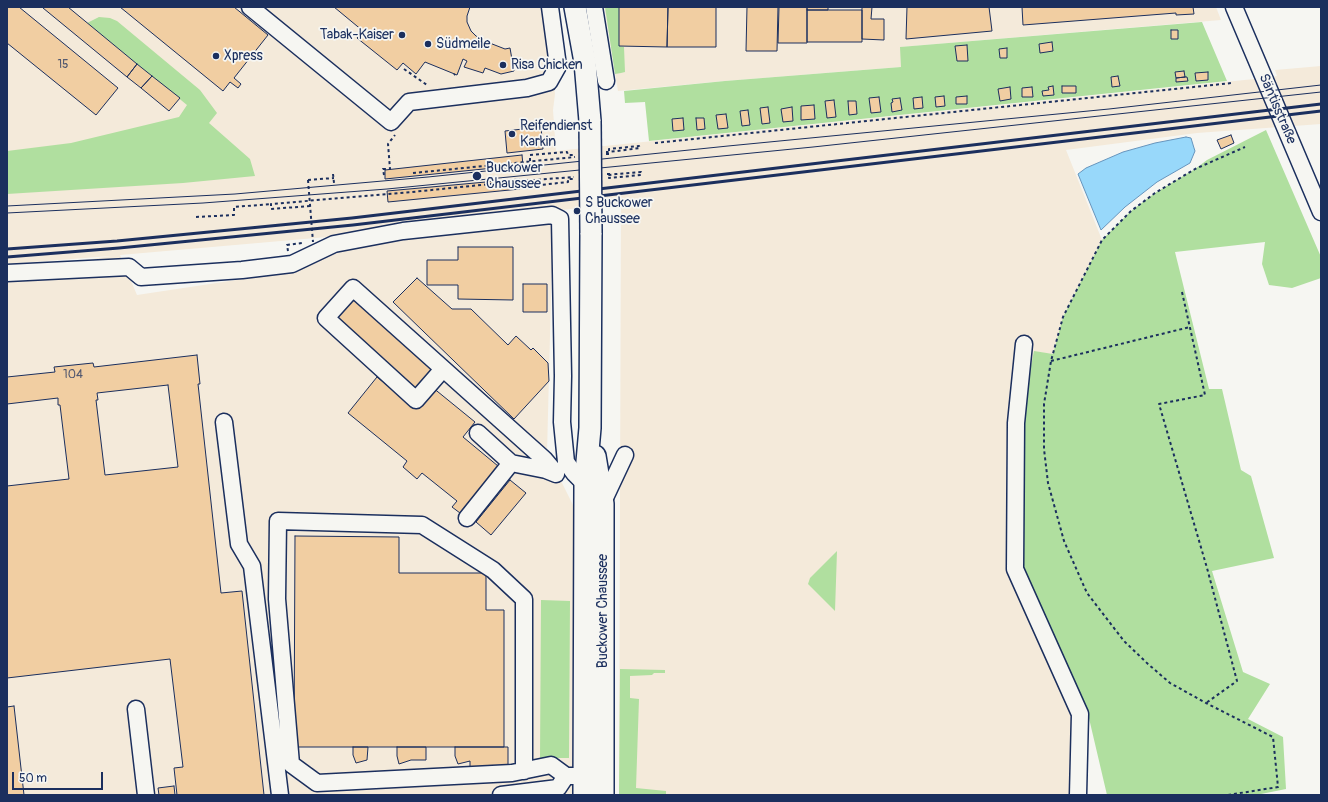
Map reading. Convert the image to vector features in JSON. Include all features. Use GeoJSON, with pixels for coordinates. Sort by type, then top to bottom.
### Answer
{"type":"FeatureCollection","features":[{"type":"Feature","properties":{"kind":"main road","name":"Buckower Chaussee"},"geometry":{"type":"LineString","coordinates":[[575,7],[585,62],[590,121],[590,428],[585,484],[594,660]]}},
{"type":"Feature","properties":{"kind":"main road","name":"Buckower Chaussee"},"geometry":{"type":"LineString","coordinates":[[588,783],[603,504],[590,428]]}},
{"type":"Feature","properties":{"kind":"street"},"geometry":{"type":"LineString","coordinates":[[250,7],[391,122],[409,102],[527,88],[549,82],[558,66],[550,7]]}},
{"type":"Feature","properties":{"kind":"street"},"geometry":{"type":"LineString","coordinates":[[594,7],[606,81]]}},
{"type":"Feature","properties":{"kind":"street","name":"Säntisstraße"},"geometry":{"type":"LineString","coordinates":[[1234,7],[1321,212]]}},
{"type":"Feature","properties":{"kind":"street"},"geometry":{"type":"LineString","coordinates":[[7,273],[129,266],[141,277],[242,270],[292,264],[334,244],[395,233],[552,215],[560,219],[563,376],[562,422],[566,462],[574,473],[603,504],[625,455]]}},
{"type":"Feature","properties":{"kind":"street"},"geometry":{"type":"LineString","coordinates":[[443,369],[416,400],[326,318],[353,288],[544,459],[554,472],[561,477],[585,484]]}},
{"type":"Feature","properties":{"kind":"street"},"geometry":{"type":"LineString","coordinates":[[1024,344],[1016,423],[1015,568],[1080,714],[1078,795]]}},
{"type":"Feature","properties":{"kind":"street"},"geometry":{"type":"LineString","coordinates":[[224,422],[238,544],[252,566],[280,795]]}},
{"type":"Feature","properties":{"kind":"street"},"geometry":{"type":"LineString","coordinates":[[478,434],[511,463],[554,472]]}},
{"type":"Feature","properties":{"kind":"street"},"geometry":{"type":"LineString","coordinates":[[467,518],[511,463]]}},
{"type":"Feature","properties":{"kind":"street"},"geometry":{"type":"LineString","coordinates":[[524,771],[524,599],[493,570],[422,525],[278,521],[277,599],[291,764],[317,783],[512,773],[524,771],[551,765],[588,783]]}},
{"type":"Feature","properties":{"kind":"street"},"geometry":{"type":"LineString","coordinates":[[136,709],[146,795]]}},
{"type":"Feature","properties":{"kind":"street"},"geometry":{"type":"LineString","coordinates":[[501,795],[588,783]]}},
{"type":"Feature","properties":{"kind":"path"},"geometry":{"type":"LineString","coordinates":[[655,143],[1232,82]]}},
{"type":"Feature","properties":{"kind":"path"},"geometry":{"type":"LineString","coordinates":[[384,175],[384,169],[390,168],[388,144],[396,134]]}},
{"type":"Feature","properties":{"kind":"path"},"geometry":{"type":"LineString","coordinates":[[602,154],[609,154],[609,149],[640,146],[640,148],[612,151],[608,152],[606,152]]}},
{"type":"Feature","properties":{"kind":"path"},"geometry":{"type":"LineString","coordinates":[[1228,795],[1278,786],[1273,737],[1170,683],[1124,640],[1087,592],[1064,541],[1048,483],[1044,448],[1044,404],[1051,361],[1063,317],[1102,240],[1131,211],[1155,193],[1195,169],[1245,147]]}},
{"type":"Feature","properties":{"kind":"path"},"geometry":{"type":"LineString","coordinates":[[530,161],[530,155],[567,152],[568,155],[574,155]]}},
{"type":"Feature","properties":{"kind":"path"},"geometry":{"type":"LineString","coordinates":[[413,173],[580,156]]}},
{"type":"Feature","properties":{"kind":"path"},"geometry":{"type":"LineString","coordinates":[[602,175],[610,174],[609,178],[641,175],[641,172],[616,174],[608,175],[607,175]]}},
{"type":"Feature","properties":{"kind":"path"},"geometry":{"type":"LineString","coordinates":[[333,174],[334,183]]}},
{"type":"Feature","properties":{"kind":"path"},"geometry":{"type":"LineString","coordinates":[[196,217],[234,214],[234,206],[412,192],[578,176]]}},
{"type":"Feature","properties":{"kind":"path"},"geometry":{"type":"LineString","coordinates":[[287,245],[313,242],[308,180],[334,178]]}},
{"type":"Feature","properties":{"kind":"path"},"geometry":{"type":"LineString","coordinates":[[530,180],[531,186],[568,182],[568,179],[574,178]]}},
{"type":"Feature","properties":{"kind":"path"},"geometry":{"type":"LineString","coordinates":[[271,204],[271,209],[310,206]]}},
{"type":"Feature","properties":{"kind":"path"},"geometry":{"type":"LineString","coordinates":[[1182,292],[1205,395],[1159,404],[1207,568],[1237,681],[1206,703]]}},
{"type":"Feature","properties":{"kind":"path"},"geometry":{"type":"LineString","coordinates":[[1051,361],[1190,327]]}},
{"type":"Feature","properties":{"kind":"shaded area"},"geometry":{"type":"Polygon","coordinates":[[[7,7],[542,7],[555,94],[553,110],[556,151],[1264,78],[1277,76],[1275,70],[1321,66],[1321,124],[1197,133],[1066,150],[1102,240],[1063,317],[1053,354],[1034,352],[1088,714],[1087,795],[619,795],[621,204],[327,237],[120,255],[137,295],[296,271],[343,249],[413,236],[553,218],[547,453],[579,517],[576,795],[7,795],[7,272],[111,256],[7,264],[7,7]]]}},
{"type":"Feature","properties":{"kind":"shaded area"},"geometry":{"type":"Polygon","coordinates":[[[604,7],[1216,7],[1221,20],[901,47],[901,67],[618,91],[604,7]]]}},
{"type":"Feature","properties":{"kind":"green space"},"geometry":{"type":"Polygon","coordinates":[[[605,7],[619,7],[619,46],[624,47],[625,72],[615,74],[605,7]]]}},
{"type":"Feature","properties":{"kind":"green space"},"geometry":{"type":"Polygon","coordinates":[[[99,17],[110,18],[117,21],[200,90],[217,113],[209,123],[250,159],[255,176],[183,183],[7,194],[7,151],[71,143],[179,117],[187,105],[87,23],[99,17]]]}},
{"type":"Feature","properties":{"kind":"green space"},"geometry":{"type":"Polygon","coordinates":[[[1202,22],[1227,81],[649,141],[645,102],[625,103],[624,91],[725,81],[901,67],[900,47],[1202,22]]]}},
{"type":"Feature","properties":{"kind":"green space"},"geometry":{"type":"Polygon","coordinates":[[[1266,130],[1321,257],[1321,278],[1292,288],[1269,285],[1262,264],[1265,242],[1175,252],[1209,389],[1222,389],[1241,470],[1251,476],[1274,558],[1212,571],[1243,672],[1270,684],[1248,719],[1283,737],[1286,789],[1256,795],[1107,795],[1088,714],[1020,562],[1022,411],[1034,351],[1053,354],[1063,317],[1102,240],[1131,211],[1155,193],[1207,160],[1266,130]]]}},
{"type":"Feature","properties":{"kind":"green space"},"geometry":{"type":"Polygon","coordinates":[[[837,551],[835,611],[808,584],[810,578],[837,551]]]}},
{"type":"Feature","properties":{"kind":"green space"},"geometry":{"type":"Polygon","coordinates":[[[541,600],[570,601],[569,758],[540,758],[541,600]]]}},
{"type":"Feature","properties":{"kind":"green space"},"geometry":{"type":"Polygon","coordinates":[[[620,669],[665,670],[665,673],[630,676],[630,698],[639,699],[636,788],[666,791],[666,795],[619,795],[620,669]]]}},
{"type":"Feature","properties":{"kind":"water"},"geometry":{"type":"Polygon","coordinates":[[[1186,137],[1191,138],[1195,151],[1190,163],[1157,182],[1125,207],[1101,230],[1078,174],[1086,168],[1123,152],[1155,143],[1186,137]]]}},
{"type":"Feature","properties":{"kind":"building"},"geometry":{"type":"Polygon","coordinates":[[[7,7],[19,7],[118,88],[96,115],[7,43],[7,7]]]}},
{"type":"Feature","properties":{"kind":"building"},"geometry":{"type":"Polygon","coordinates":[[[68,7],[137,64],[127,77],[43,8],[68,7]]]}},
{"type":"Feature","properties":{"kind":"building","name":"Xpress"},"geometry":{"type":"Polygon","coordinates":[[[120,7],[234,7],[268,35],[234,78],[241,84],[238,88],[230,82],[223,91],[120,7]]]}},
{"type":"Feature","properties":{"kind":"building","name":"Südmeile"},"geometry":{"type":"Polygon","coordinates":[[[334,7],[470,7],[467,22],[471,31],[482,40],[505,49],[510,48],[514,71],[501,74],[485,68],[483,73],[464,67],[467,61],[463,59],[457,75],[425,62],[416,74],[403,63],[397,70],[357,38],[363,31],[334,7]]]}},
{"type":"Feature","properties":{"kind":"building"},"geometry":{"type":"Polygon","coordinates":[[[619,7],[668,7],[667,47],[619,46],[619,7]]]}},
{"type":"Feature","properties":{"kind":"building"},"geometry":{"type":"Polygon","coordinates":[[[668,7],[716,7],[716,47],[667,47],[668,7]]]}},
{"type":"Feature","properties":{"kind":"building"},"geometry":{"type":"Polygon","coordinates":[[[747,7],[778,7],[777,51],[746,51],[747,7]]]}},
{"type":"Feature","properties":{"kind":"building"},"geometry":{"type":"Polygon","coordinates":[[[779,7],[807,7],[807,43],[778,43],[779,7]]]}},
{"type":"Feature","properties":{"kind":"building"},"geometry":{"type":"Polygon","coordinates":[[[807,7],[828,7],[828,10],[807,10],[807,7]]]}},
{"type":"Feature","properties":{"kind":"building"},"geometry":{"type":"Polygon","coordinates":[[[862,7],[872,7],[871,19],[884,19],[884,40],[862,39],[862,7]]]}},
{"type":"Feature","properties":{"kind":"building"},"geometry":{"type":"Polygon","coordinates":[[[907,7],[989,7],[992,31],[906,39],[907,7]]]}},
{"type":"Feature","properties":{"kind":"building"},"geometry":{"type":"Polygon","coordinates":[[[1022,7],[1193,7],[1194,14],[1176,15],[1176,13],[1023,25],[1022,7]]]}},
{"type":"Feature","properties":{"kind":"building"},"geometry":{"type":"Polygon","coordinates":[[[807,10],[862,10],[862,42],[807,42],[807,10]]]}},
{"type":"Feature","properties":{"kind":"building"},"geometry":{"type":"Polygon","coordinates":[[[1171,30],[1178,30],[1178,39],[1171,39],[1171,30]]]}},
{"type":"Feature","properties":{"kind":"building"},"geometry":{"type":"Polygon","coordinates":[[[1052,42],[1053,51],[1040,53],[1039,44],[1052,42]]]}},
{"type":"Feature","properties":{"kind":"building"},"geometry":{"type":"Polygon","coordinates":[[[967,45],[968,61],[957,61],[955,46],[967,45]]]}},
{"type":"Feature","properties":{"kind":"building"},"geometry":{"type":"Polygon","coordinates":[[[1007,48],[1007,58],[1000,58],[999,49],[1007,48]]]}},
{"type":"Feature","properties":{"kind":"building"},"geometry":{"type":"Polygon","coordinates":[[[137,64],[152,76],[141,88],[127,77],[137,64]]]}},
{"type":"Feature","properties":{"kind":"building"},"geometry":{"type":"Polygon","coordinates":[[[1184,71],[1185,77],[1176,78],[1175,72],[1184,71]]]}},
{"type":"Feature","properties":{"kind":"building"},"geometry":{"type":"Polygon","coordinates":[[[1208,72],[1208,80],[1196,81],[1195,73],[1208,72]]]}},
{"type":"Feature","properties":{"kind":"building"},"geometry":{"type":"Polygon","coordinates":[[[152,76],[180,98],[169,111],[141,88],[152,76]]]}},
{"type":"Feature","properties":{"kind":"building"},"geometry":{"type":"Polygon","coordinates":[[[1118,76],[1120,86],[1112,87],[1111,77],[1118,76]]]}},
{"type":"Feature","properties":{"kind":"building"},"geometry":{"type":"Polygon","coordinates":[[[1187,77],[1188,81],[1176,82],[1176,78],[1187,77]]]}},
{"type":"Feature","properties":{"kind":"building"},"geometry":{"type":"Polygon","coordinates":[[[1053,86],[1054,95],[1043,96],[1042,91],[1049,90],[1048,87],[1053,86]]]}},
{"type":"Feature","properties":{"kind":"building"},"geometry":{"type":"Polygon","coordinates":[[[1062,86],[1076,86],[1076,93],[1062,93],[1062,86]]]}},
{"type":"Feature","properties":{"kind":"building"},"geometry":{"type":"Polygon","coordinates":[[[1010,87],[1011,99],[1000,101],[998,89],[1010,87]]]}},
{"type":"Feature","properties":{"kind":"building"},"geometry":{"type":"Polygon","coordinates":[[[1032,87],[1033,97],[1022,97],[1022,88],[1032,87]]]}},
{"type":"Feature","properties":{"kind":"building"},"geometry":{"type":"Polygon","coordinates":[[[944,96],[945,106],[936,107],[935,97],[944,96]]]}},
{"type":"Feature","properties":{"kind":"building"},"geometry":{"type":"Polygon","coordinates":[[[967,96],[967,104],[956,104],[956,97],[967,96]]]}},
{"type":"Feature","properties":{"kind":"building"},"geometry":{"type":"Polygon","coordinates":[[[879,97],[881,112],[871,113],[869,98],[879,97]]]}},
{"type":"Feature","properties":{"kind":"building"},"geometry":{"type":"Polygon","coordinates":[[[922,97],[923,108],[914,109],[913,98],[922,97]]]}},
{"type":"Feature","properties":{"kind":"building"},"geometry":{"type":"Polygon","coordinates":[[[900,98],[902,110],[892,112],[892,99],[900,98]]]}},
{"type":"Feature","properties":{"kind":"building"},"geometry":{"type":"Polygon","coordinates":[[[834,100],[836,117],[827,118],[825,101],[834,100]]]}},
{"type":"Feature","properties":{"kind":"building"},"geometry":{"type":"Polygon","coordinates":[[[848,101],[856,101],[857,114],[849,115],[848,101]]]}},
{"type":"Feature","properties":{"kind":"building"},"geometry":{"type":"Polygon","coordinates":[[[814,105],[815,119],[801,120],[801,106],[814,105]]]}},
{"type":"Feature","properties":{"kind":"building"},"geometry":{"type":"Polygon","coordinates":[[[768,107],[770,123],[762,124],[760,108],[768,107]]]}},
{"type":"Feature","properties":{"kind":"building"},"geometry":{"type":"Polygon","coordinates":[[[792,107],[793,121],[783,122],[781,109],[792,107]]]}},
{"type":"Feature","properties":{"kind":"building"},"geometry":{"type":"Polygon","coordinates":[[[748,110],[750,125],[742,126],[740,111],[748,110]]]}},
{"type":"Feature","properties":{"kind":"building"},"geometry":{"type":"Polygon","coordinates":[[[726,114],[728,128],[718,129],[716,115],[726,114]]]}},
{"type":"Feature","properties":{"kind":"building"},"geometry":{"type":"Polygon","coordinates":[[[683,118],[684,130],[673,131],[672,119],[683,118]]]}},
{"type":"Feature","properties":{"kind":"building"},"geometry":{"type":"Polygon","coordinates":[[[696,118],[704,118],[705,129],[697,130],[696,118]]]}},
{"type":"Feature","properties":{"kind":"building"},"geometry":{"type":"Polygon","coordinates":[[[541,127],[543,149],[507,153],[505,131],[541,127]]]}},
{"type":"Feature","properties":{"kind":"building"},"geometry":{"type":"Polygon","coordinates":[[[1231,135],[1234,143],[1221,149],[1217,140],[1231,135]]]}},
{"type":"Feature","properties":{"kind":"building"},"geometry":{"type":"Polygon","coordinates":[[[522,155],[523,165],[385,179],[385,170],[522,155]]]}},
{"type":"Feature","properties":{"kind":"building"},"geometry":{"type":"Polygon","coordinates":[[[519,179],[520,189],[388,202],[387,191],[519,179]]]}},
{"type":"Feature","properties":{"kind":"building"},"geometry":{"type":"Polygon","coordinates":[[[458,247],[513,247],[513,300],[458,299],[458,285],[427,285],[427,260],[458,260],[458,247]]]}},
{"type":"Feature","properties":{"kind":"building"},"geometry":{"type":"Polygon","coordinates":[[[417,278],[452,309],[471,309],[508,345],[516,336],[531,350],[533,348],[548,363],[549,381],[514,419],[393,302],[417,278]]]}},
{"type":"Feature","properties":{"kind":"building"},"geometry":{"type":"Polygon","coordinates":[[[523,284],[547,284],[547,312],[523,312],[523,284]]]}},
{"type":"Feature","properties":{"kind":"building"},"geometry":{"type":"Polygon","coordinates":[[[355,295],[437,369],[416,392],[334,319],[355,295]]]}},
{"type":"Feature","properties":{"kind":"building"},"geometry":{"type":"Polygon","coordinates":[[[197,355],[200,384],[198,384],[221,593],[242,591],[264,795],[177,795],[174,768],[183,767],[170,659],[7,678],[7,486],[69,479],[58,398],[7,404],[7,377],[55,372],[54,367],[93,363],[94,367],[197,355]],[[168,385],[97,393],[98,400],[96,400],[105,475],[178,467],[168,385]]]}},
{"type":"Feature","properties":{"kind":"building"},"geometry":{"type":"Polygon","coordinates":[[[377,377],[415,408],[432,387],[475,422],[463,437],[498,466],[460,513],[452,507],[457,501],[422,473],[417,479],[403,467],[407,461],[348,413],[377,377]]]}},
{"type":"Feature","properties":{"kind":"building"},"geometry":{"type":"Polygon","coordinates":[[[510,480],[526,493],[491,535],[476,522],[510,480]]]}},
{"type":"Feature","properties":{"kind":"building"},"geometry":{"type":"Polygon","coordinates":[[[295,536],[399,537],[399,573],[486,573],[486,610],[504,610],[504,747],[294,747],[295,536]]]}},
{"type":"Feature","properties":{"kind":"building"},"geometry":{"type":"Polygon","coordinates":[[[14,706],[24,795],[7,795],[7,707],[14,706]]]}},
{"type":"Feature","properties":{"kind":"building"},"geometry":{"type":"Polygon","coordinates":[[[353,747],[368,747],[367,760],[356,763],[353,755],[353,747]]]}},
{"type":"Feature","properties":{"kind":"building"},"geometry":{"type":"Polygon","coordinates":[[[397,747],[426,747],[426,760],[411,760],[399,764],[397,747]]]}},
{"type":"Feature","properties":{"kind":"building"},"geometry":{"type":"Polygon","coordinates":[[[455,747],[508,747],[508,767],[470,767],[470,761],[458,764],[455,756],[455,747]]]}},
{"type":"Feature","properties":{"kind":"building"},"geometry":{"type":"Polygon","coordinates":[[[174,786],[175,795],[159,795],[158,788],[174,786]]]}},
{"type":"Feature","properties":{"kind":"tram line"},"geometry":{"type":"LineString","coordinates":[[7,206],[235,194],[428,177],[1109,109],[1321,85]]}},
{"type":"Feature","properties":{"kind":"tram line"},"geometry":{"type":"LineString","coordinates":[[7,213],[203,203],[387,189],[813,147],[1321,92]]}},
{"type":"Feature","properties":{"kind":"railway"},"geometry":{"type":"LineString","coordinates":[[7,249],[117,241],[352,218],[1321,104]]}},
{"type":"Feature","properties":{"kind":"railway"},"geometry":{"type":"LineString","coordinates":[[7,257],[119,248],[353,225],[1321,111]]}},
{"type":"Feature","properties":{"kind":"place","name":"Tabak-Kaiser"},"geometry":{"type":"Point","coordinates":[402,35]}},
{"type":"Feature","properties":{"kind":"place","name":"Südmeile"},"geometry":{"type":"Point","coordinates":[428,44]}},
{"type":"Feature","properties":{"kind":"place","name":"Xpress"},"geometry":{"type":"Point","coordinates":[216,56]}},
{"type":"Feature","properties":{"kind":"place","name":"Risa Chicken"},"geometry":{"type":"Point","coordinates":[503,65]}},
{"type":"Feature","properties":{"kind":"place","name":"Reifendienst Karkin"},"geometry":{"type":"Point","coordinates":[512,134]}},
{"type":"Feature","properties":{"kind":"place","name":"Buckower Chaussee"},"geometry":{"type":"Point","coordinates":[477,176]}},
{"type":"Feature","properties":{"kind":"place","name":"S Buckower Chaussee"},"geometry":{"type":"Point","coordinates":[577,211]}}]}
